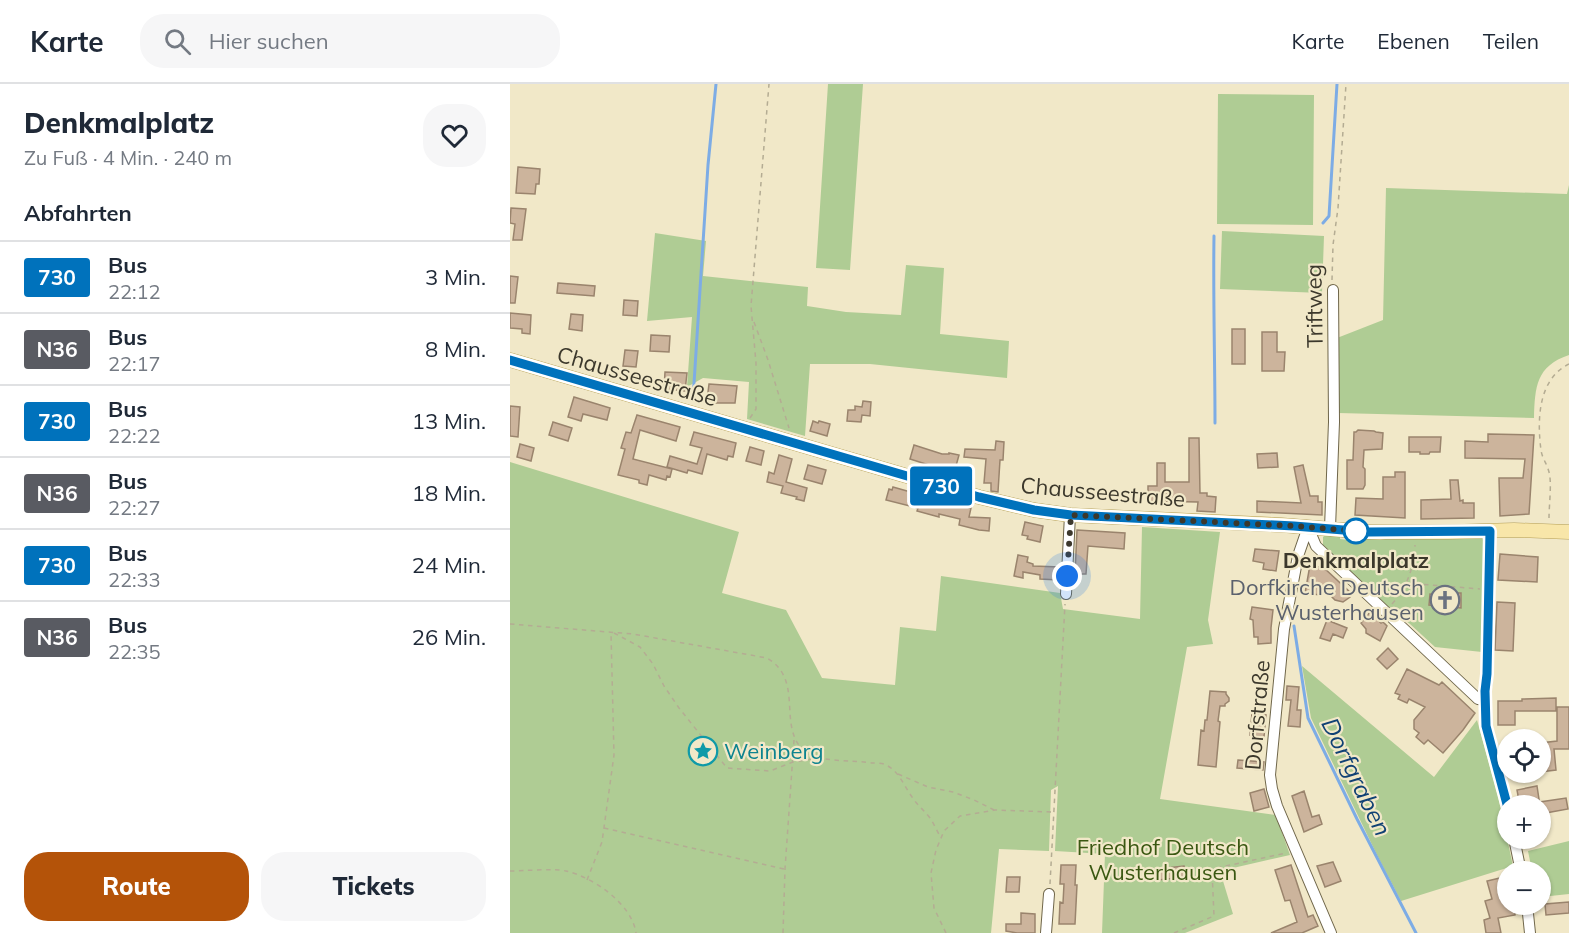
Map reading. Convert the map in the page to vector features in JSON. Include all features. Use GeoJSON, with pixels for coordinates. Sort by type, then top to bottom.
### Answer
{"type":"FeatureCollection","features":[{"type":"Feature","properties":{"kind":"main road","name":"Chausseestraße"},"geometry":{"type":"LineString","coordinates":[[510,360],[979,497],[1034,510],[1071,515],[1330,528],[1368,532],[1529,530],[1569,532]]}},
{"type":"Feature","properties":{"kind":"street","name":"Triftweg"},"geometry":{"type":"LineString","coordinates":[[1330,528],[1334,402],[1333,290]]}},
{"type":"Feature","properties":{"kind":"street"},"geometry":{"type":"LineString","coordinates":[[1066,594],[1071,515]]}},
{"type":"Feature","properties":{"kind":"street"},"geometry":{"type":"LineString","coordinates":[[1308,527],[1317,546],[1478,699],[1485,700]]}},
{"type":"Feature","properties":{"kind":"street","name":"Dorfstraße"},"geometry":{"type":"LineString","coordinates":[[1308,527],[1298,556],[1284,629],[1270,775],[1277,806],[1331,933]]}},
{"type":"Feature","properties":{"kind":"street"},"geometry":{"type":"LineString","coordinates":[[1490,531],[1486,726],[1505,795]]}},
{"type":"Feature","properties":{"kind":"street"},"geometry":{"type":"LineString","coordinates":[[1046,933],[1049,894]]}},
{"type":"Feature","properties":{"kind":"street"},"geometry":{"type":"LineString","coordinates":[[1528,915],[1530,933]]}},
{"type":"Feature","properties":{"kind":"path"},"geometry":{"type":"LineString","coordinates":[[744,420],[750,419],[756,410],[756,363],[751,306],[769,84]]}},
{"type":"Feature","properties":{"kind":"path","name":"Triftweg"},"geometry":{"type":"LineString","coordinates":[[1333,290],[1332,264],[1346,84]]}},
{"type":"Feature","properties":{"kind":"path"},"geometry":{"type":"LineString","coordinates":[[752,318],[791,434]]}},
{"type":"Feature","properties":{"kind":"path"},"geometry":{"type":"LineString","coordinates":[[1549,522],[1550,473],[1541,452],[1539,416],[1542,396],[1556,372],[1569,364]]}},
{"type":"Feature","properties":{"kind":"path"},"geometry":{"type":"LineString","coordinates":[[1385,611],[1406,583],[1413,566],[1415,543]]}},
{"type":"Feature","properties":{"kind":"path"},"geometry":{"type":"LineString","coordinates":[[1406,583],[1489,590]]}},
{"type":"Feature","properties":{"kind":"path"},"geometry":{"type":"LineString","coordinates":[[1049,894],[1066,594]]}},
{"type":"Feature","properties":{"kind":"path"},"geometry":{"type":"LineString","coordinates":[[510,624],[633,634],[767,658],[775,663],[785,675],[794,739],[783,933]]}},
{"type":"Feature","properties":{"kind":"path"},"geometry":{"type":"LineString","coordinates":[[611,632],[640,647],[679,708],[727,768],[770,771],[793,762],[819,758],[885,764],[897,774],[928,787],[952,792],[995,810]]}},
{"type":"Feature","properties":{"kind":"path"},"geometry":{"type":"LineString","coordinates":[[587,880],[602,842],[614,755],[611,632]]}},
{"type":"Feature","properties":{"kind":"path"},"geometry":{"type":"LineString","coordinates":[[794,739],[803,751],[819,758]]}},
{"type":"Feature","properties":{"kind":"path"},"geometry":{"type":"LineString","coordinates":[[897,774],[913,799],[930,818],[941,838]]}},
{"type":"Feature","properties":{"kind":"path"},"geometry":{"type":"LineString","coordinates":[[946,933],[934,908],[931,873],[936,850],[944,831],[960,816],[995,810],[1053,812]]}},
{"type":"Feature","properties":{"kind":"path"},"geometry":{"type":"LineString","coordinates":[[604,828],[785,869]]}},
{"type":"Feature","properties":{"kind":"path"},"geometry":{"type":"LineString","coordinates":[[1190,870],[1212,869],[1295,851]]}},
{"type":"Feature","properties":{"kind":"path"},"geometry":{"type":"LineString","coordinates":[[1174,933],[1214,916],[1212,869]]}},
{"type":"Feature","properties":{"kind":"path"},"geometry":{"type":"LineString","coordinates":[[510,871],[565,871],[587,880],[606,890],[617,900],[635,924],[636,933]]}},
{"type":"Feature","properties":{"kind":"green space"},"geometry":{"type":"Polygon","coordinates":[[[828,84],[863,84],[850,270],[816,268],[828,84]]]}},
{"type":"Feature","properties":{"kind":"green space"},"geometry":{"type":"Polygon","coordinates":[[[1218,94],[1314,95],[1313,225],[1217,224],[1218,94]]]}},
{"type":"Feature","properties":{"kind":"green space"},"geometry":{"type":"Polygon","coordinates":[[[1569,185],[1569,355],[1550,365],[1540,379],[1535,397],[1534,418],[1338,413],[1337,338],[1383,320],[1386,188],[1567,194],[1569,185]]]}},
{"type":"Feature","properties":{"kind":"green space"},"geometry":{"type":"Polygon","coordinates":[[[1222,231],[1324,236],[1322,293],[1220,289],[1222,231]]]}},
{"type":"Feature","properties":{"kind":"green space"},"geometry":{"type":"Polygon","coordinates":[[[655,233],[706,241],[703,276],[808,287],[807,306],[846,312],[901,315],[906,265],[944,268],[940,334],[1009,341],[1007,378],[870,364],[810,364],[805,436],[747,419],[749,382],[703,378],[687,387],[692,317],[647,321],[655,233]]]}},
{"type":"Feature","properties":{"kind":"green space","name":"Friedhof Deutsch Wusterhausen"},"geometry":{"type":"Polygon","coordinates":[[[510,462],[739,532],[722,593],[786,610],[822,678],[895,685],[900,627],[936,631],[941,576],[1060,593],[1063,609],[1140,619],[1142,527],[1220,532],[1208,620],[1213,644],[1187,647],[1160,799],[1276,815],[1290,855],[1220,871],[1233,914],[1185,933],[1102,933],[1105,854],[1055,851],[1058,786],[1051,790],[1049,851],[999,849],[991,933],[510,933],[510,462]]]}},
{"type":"Feature","properties":{"kind":"green space"},"geometry":{"type":"Polygon","coordinates":[[[1325,535],[1357,541],[1358,538],[1380,540],[1482,538],[1485,543],[1482,652],[1435,647],[1390,609],[1323,545],[1325,535]]]}},
{"type":"Feature","properties":{"kind":"green space"},"geometry":{"type":"Polygon","coordinates":[[[1302,666],[1434,777],[1477,720],[1498,795],[1497,849],[1509,849],[1512,861],[1497,861],[1497,871],[1401,901],[1311,718],[1302,666]]]}},
{"type":"Feature","properties":{"kind":"green space"},"geometry":{"type":"Polygon","coordinates":[[[1569,841],[1569,894],[1551,896],[1551,861],[1530,861],[1528,851],[1551,849],[1551,845],[1569,841]]]}},
{"type":"Feature","properties":{"kind":"building"},"geometry":{"type":"Polygon","coordinates":[[[518,167],[540,169],[539,184],[536,184],[535,194],[516,193],[518,167]]]}},
{"type":"Feature","properties":{"kind":"building"},"geometry":{"type":"Polygon","coordinates":[[[511,208],[526,209],[522,240],[513,240],[515,224],[510,223],[511,208]]]}},
{"type":"Feature","properties":{"kind":"building"},"geometry":{"type":"Polygon","coordinates":[[[510,276],[518,277],[515,303],[510,303],[510,276]]]}},
{"type":"Feature","properties":{"kind":"building"},"geometry":{"type":"Polygon","coordinates":[[[558,283],[595,286],[594,296],[557,293],[558,283]]]}},
{"type":"Feature","properties":{"kind":"building"},"geometry":{"type":"Polygon","coordinates":[[[624,300],[638,301],[637,316],[623,315],[624,300]]]}},
{"type":"Feature","properties":{"kind":"building"},"geometry":{"type":"Polygon","coordinates":[[[510,313],[531,315],[530,334],[522,333],[522,329],[510,328],[510,313]]]}},
{"type":"Feature","properties":{"kind":"building"},"geometry":{"type":"Polygon","coordinates":[[[571,314],[583,315],[582,331],[569,329],[571,314]]]}},
{"type":"Feature","properties":{"kind":"building"},"geometry":{"type":"Polygon","coordinates":[[[1232,329],[1245,329],[1245,364],[1232,364],[1232,329]]]}},
{"type":"Feature","properties":{"kind":"building"},"geometry":{"type":"Polygon","coordinates":[[[1262,332],[1277,332],[1277,352],[1285,352],[1284,371],[1262,371],[1262,332]]]}},
{"type":"Feature","properties":{"kind":"building"},"geometry":{"type":"Polygon","coordinates":[[[651,335],[670,336],[669,352],[650,351],[651,335]]]}},
{"type":"Feature","properties":{"kind":"building"},"geometry":{"type":"Polygon","coordinates":[[[625,350],[638,351],[636,367],[623,366],[625,350]]]}},
{"type":"Feature","properties":{"kind":"building"},"geometry":{"type":"Polygon","coordinates":[[[665,372],[687,373],[685,391],[664,389],[665,372]]]}},
{"type":"Feature","properties":{"kind":"building"},"geometry":{"type":"Polygon","coordinates":[[[709,384],[737,386],[735,403],[714,403],[714,401],[707,400],[709,384]]]}},
{"type":"Feature","properties":{"kind":"building"},"geometry":{"type":"Polygon","coordinates":[[[574,397],[610,408],[607,420],[583,414],[581,421],[568,417],[574,397]]]}},
{"type":"Feature","properties":{"kind":"building"},"geometry":{"type":"Polygon","coordinates":[[[863,401],[871,402],[870,416],[862,415],[861,422],[847,421],[848,410],[855,410],[855,406],[862,407],[863,401]]]}},
{"type":"Feature","properties":{"kind":"building"},"geometry":{"type":"Polygon","coordinates":[[[510,406],[520,407],[518,437],[510,436],[510,406]]]}},
{"type":"Feature","properties":{"kind":"building"},"geometry":{"type":"Polygon","coordinates":[[[637,415],[680,427],[676,441],[640,430],[633,459],[672,469],[670,477],[667,476],[666,480],[649,475],[647,485],[639,483],[639,480],[618,475],[625,449],[621,448],[626,432],[631,433],[637,415]]]}},
{"type":"Feature","properties":{"kind":"building"},"geometry":{"type":"Polygon","coordinates":[[[813,421],[830,424],[827,436],[810,431],[813,421]]]}},
{"type":"Feature","properties":{"kind":"building"},"geometry":{"type":"Polygon","coordinates":[[[553,422],[572,428],[568,441],[549,435],[553,422]]]}},
{"type":"Feature","properties":{"kind":"building"},"geometry":{"type":"Polygon","coordinates":[[[1358,430],[1383,433],[1382,449],[1364,450],[1365,485],[1363,489],[1347,489],[1347,460],[1353,460],[1354,432],[1358,430]]]}},
{"type":"Feature","properties":{"kind":"building"},"geometry":{"type":"Polygon","coordinates":[[[694,432],[736,443],[733,457],[728,456],[727,460],[707,454],[702,474],[688,470],[687,473],[667,467],[670,456],[697,464],[702,448],[690,445],[694,432]]]}},
{"type":"Feature","properties":{"kind":"building"},"geometry":{"type":"Polygon","coordinates":[[[1488,434],[1534,435],[1529,514],[1500,516],[1499,478],[1523,478],[1525,459],[1465,458],[1465,441],[1488,442],[1488,434]]]}},
{"type":"Feature","properties":{"kind":"building"},"geometry":{"type":"Polygon","coordinates":[[[1409,437],[1441,437],[1440,452],[1420,454],[1420,452],[1409,452],[1409,437]]]}},
{"type":"Feature","properties":{"kind":"building"},"geometry":{"type":"Polygon","coordinates":[[[1189,438],[1199,438],[1200,493],[1216,497],[1215,512],[1197,511],[1198,502],[1148,501],[1148,486],[1157,486],[1157,463],[1165,463],[1165,482],[1189,482],[1189,438]]]}},
{"type":"Feature","properties":{"kind":"building"},"geometry":{"type":"Polygon","coordinates":[[[996,441],[1004,442],[1003,460],[1000,460],[998,492],[991,491],[991,483],[984,483],[986,459],[964,457],[965,449],[995,450],[996,441]]]}},
{"type":"Feature","properties":{"kind":"building"},"geometry":{"type":"Polygon","coordinates":[[[520,444],[534,448],[531,461],[517,457],[520,444]]]}},
{"type":"Feature","properties":{"kind":"building"},"geometry":{"type":"Polygon","coordinates":[[[914,445],[942,454],[959,455],[954,473],[910,459],[914,445]]]}},
{"type":"Feature","properties":{"kind":"building"},"geometry":{"type":"Polygon","coordinates":[[[750,447],[764,451],[761,465],[746,461],[750,447]]]}},
{"type":"Feature","properties":{"kind":"building"},"geometry":{"type":"Polygon","coordinates":[[[1277,453],[1278,467],[1258,468],[1257,454],[1277,453]]]}},
{"type":"Feature","properties":{"kind":"building"},"geometry":{"type":"Polygon","coordinates":[[[779,455],[792,459],[786,482],[807,488],[804,501],[781,493],[783,486],[767,482],[769,472],[774,474],[779,455]]]}},
{"type":"Feature","properties":{"kind":"building"},"geometry":{"type":"Polygon","coordinates":[[[808,465],[826,470],[822,484],[804,479],[808,465]]]}},
{"type":"Feature","properties":{"kind":"building"},"geometry":{"type":"Polygon","coordinates":[[[1303,465],[1310,496],[1318,496],[1318,502],[1322,502],[1322,515],[1257,512],[1257,501],[1301,503],[1294,467],[1303,465]]]}},
{"type":"Feature","properties":{"kind":"building"},"geometry":{"type":"Polygon","coordinates":[[[1395,472],[1405,472],[1405,518],[1355,515],[1356,498],[1383,499],[1383,477],[1395,477],[1395,472]]]}},
{"type":"Feature","properties":{"kind":"building"},"geometry":{"type":"Polygon","coordinates":[[[1450,480],[1458,480],[1460,501],[1474,503],[1474,518],[1421,519],[1421,500],[1451,499],[1450,480]]]}},
{"type":"Feature","properties":{"kind":"building"},"geometry":{"type":"Polygon","coordinates":[[[893,487],[971,508],[969,517],[990,518],[989,531],[959,525],[960,519],[939,514],[939,517],[917,511],[918,508],[886,500],[889,489],[892,490],[893,487]]]}},
{"type":"Feature","properties":{"kind":"building"},"geometry":{"type":"Polygon","coordinates":[[[1025,522],[1043,526],[1040,542],[1027,539],[1028,536],[1022,535],[1025,522]]]}},
{"type":"Feature","properties":{"kind":"building"},"geometry":{"type":"Polygon","coordinates":[[[1077,530],[1125,533],[1124,549],[1088,546],[1086,574],[1075,574],[1077,530]]]}},
{"type":"Feature","properties":{"kind":"building"},"geometry":{"type":"Polygon","coordinates":[[[1255,549],[1279,551],[1276,571],[1263,569],[1264,563],[1253,561],[1255,549]]]}},
{"type":"Feature","properties":{"kind":"building"},"geometry":{"type":"Polygon","coordinates":[[[1500,554],[1538,557],[1537,582],[1498,580],[1500,554]]]}},
{"type":"Feature","properties":{"kind":"building"},"geometry":{"type":"Polygon","coordinates":[[[1018,555],[1028,557],[1027,562],[1033,566],[1060,567],[1059,580],[1040,579],[1040,575],[1023,572],[1023,578],[1014,576],[1018,555]]]}},
{"type":"Feature","properties":{"kind":"building"},"geometry":{"type":"Polygon","coordinates":[[[1310,565],[1324,568],[1351,593],[1350,597],[1343,602],[1335,600],[1321,586],[1320,595],[1305,593],[1310,565]]]}},
{"type":"Feature","properties":{"kind":"building","name":"Dorfkirche Deutsch Wusterhausen"},"geometry":{"type":"Polygon","coordinates":[[[1443,593],[1461,593],[1461,608],[1429,605],[1430,594],[1443,595],[1443,593]]]}},
{"type":"Feature","properties":{"kind":"building"},"geometry":{"type":"Polygon","coordinates":[[[1497,602],[1515,603],[1513,651],[1495,650],[1497,602]]]}},
{"type":"Feature","properties":{"kind":"building"},"geometry":{"type":"Polygon","coordinates":[[[1252,607],[1273,610],[1271,643],[1258,644],[1258,637],[1254,637],[1253,620],[1250,619],[1252,607]]]}},
{"type":"Feature","properties":{"kind":"building"},"geometry":{"type":"Polygon","coordinates":[[[1370,612],[1387,626],[1380,641],[1366,633],[1361,623],[1370,612]]]}},
{"type":"Feature","properties":{"kind":"building"},"geometry":{"type":"Polygon","coordinates":[[[1327,620],[1347,628],[1343,638],[1333,634],[1330,641],[1320,638],[1327,620]]]}},
{"type":"Feature","properties":{"kind":"building"},"geometry":{"type":"Polygon","coordinates":[[[1388,648],[1398,659],[1387,669],[1377,659],[1388,648]]]}},
{"type":"Feature","properties":{"kind":"building"},"geometry":{"type":"Polygon","coordinates":[[[1407,669],[1439,685],[1442,682],[1475,713],[1443,753],[1428,740],[1424,744],[1416,737],[1419,733],[1414,729],[1414,720],[1425,707],[1409,699],[1407,703],[1398,699],[1400,695],[1395,693],[1407,669]]]}},
{"type":"Feature","properties":{"kind":"building"},"geometry":{"type":"Polygon","coordinates":[[[1287,686],[1299,687],[1297,710],[1301,710],[1300,727],[1288,726],[1291,700],[1286,700],[1287,686]]]}},
{"type":"Feature","properties":{"kind":"building"},"geometry":{"type":"Polygon","coordinates":[[[1210,691],[1226,692],[1229,698],[1225,706],[1220,706],[1216,767],[1198,765],[1201,730],[1204,731],[1205,720],[1207,720],[1210,691]]]}},
{"type":"Feature","properties":{"kind":"building"},"geometry":{"type":"Polygon","coordinates":[[[1556,698],[1556,711],[1515,711],[1515,725],[1498,725],[1498,701],[1556,698]]]}},
{"type":"Feature","properties":{"kind":"building"},"geometry":{"type":"Polygon","coordinates":[[[1557,707],[1569,707],[1569,749],[1554,749],[1556,770],[1551,771],[1551,742],[1557,741],[1557,707]]]}},
{"type":"Feature","properties":{"kind":"building"},"geometry":{"type":"Polygon","coordinates":[[[1252,713],[1266,715],[1264,737],[1250,735],[1252,713]]]}},
{"type":"Feature","properties":{"kind":"building"},"geometry":{"type":"Polygon","coordinates":[[[1238,760],[1264,762],[1263,770],[1237,768],[1238,760]]]}},
{"type":"Feature","properties":{"kind":"building"},"geometry":{"type":"Polygon","coordinates":[[[1537,786],[1538,795],[1518,795],[1517,790],[1537,786]]]}},
{"type":"Feature","properties":{"kind":"building"},"geometry":{"type":"Polygon","coordinates":[[[1264,789],[1269,807],[1254,811],[1250,793],[1264,789]]]}},
{"type":"Feature","properties":{"kind":"building"},"geometry":{"type":"Polygon","coordinates":[[[1304,791],[1312,817],[1319,815],[1322,824],[1304,832],[1292,796],[1304,791]]]}},
{"type":"Feature","properties":{"kind":"building"},"geometry":{"type":"Polygon","coordinates":[[[1566,798],[1568,809],[1551,812],[1551,800],[1566,798]]]}},
{"type":"Feature","properties":{"kind":"building"},"geometry":{"type":"Polygon","coordinates":[[[1333,862],[1341,881],[1325,887],[1317,866],[1333,862]]]}},
{"type":"Feature","properties":{"kind":"building"},"geometry":{"type":"Polygon","coordinates":[[[1061,865],[1076,865],[1075,924],[1059,924],[1064,884],[1060,884],[1061,865]]]}},
{"type":"Feature","properties":{"kind":"building"},"geometry":{"type":"Polygon","coordinates":[[[1291,865],[1308,917],[1313,915],[1318,926],[1302,933],[1271,933],[1297,922],[1290,900],[1285,901],[1275,870],[1291,865]]]}},
{"type":"Feature","properties":{"kind":"building"},"geometry":{"type":"Polygon","coordinates":[[[1184,866],[1185,877],[1158,880],[1157,869],[1184,866]]]}},
{"type":"Feature","properties":{"kind":"building"},"geometry":{"type":"Polygon","coordinates":[[[1007,877],[1020,877],[1019,892],[1006,892],[1007,877]]]}},
{"type":"Feature","properties":{"kind":"building"},"geometry":{"type":"Polygon","coordinates":[[[1497,879],[1497,915],[1515,915],[1498,918],[1501,933],[1486,933],[1484,920],[1490,918],[1485,901],[1492,899],[1487,881],[1497,879]]]}},
{"type":"Feature","properties":{"kind":"building"},"geometry":{"type":"Polygon","coordinates":[[[1569,902],[1569,913],[1551,915],[1551,904],[1569,902]]]}},
{"type":"Feature","properties":{"kind":"building"},"geometry":{"type":"Polygon","coordinates":[[[1021,913],[1035,914],[1035,933],[1006,931],[1006,924],[1021,924],[1021,913]]]}},
{"type":"Feature","properties":{"kind":"waterway"},"geometry":{"type":"LineString","coordinates":[[693,399],[708,165],[716,84]]}},
{"type":"Feature","properties":{"kind":"waterway","name":"Dorfgraben"},"geometry":{"type":"LineString","coordinates":[[1323,223],[1329,216],[1337,84]]}},
{"type":"Feature","properties":{"kind":"waterway","name":"Dorfgraben"},"geometry":{"type":"LineString","coordinates":[[1214,236],[1215,423]]}},
{"type":"Feature","properties":{"kind":"waterway","name":"Dorfgraben"},"geometry":{"type":"LineString","coordinates":[[1294,626],[1308,718],[1416,933]]}},
{"type":"Feature","properties":{"kind":"bus line","name":"730"},"geometry":{"type":"LineString","coordinates":[[510,360],[979,497],[1034,510],[1071,515],[1330,528],[1368,532],[1490,531],[1486,726],[1505,795]]}},
{"type":"Feature","properties":{"kind":"place","name":"Denkmalplatz"},"geometry":{"type":"Point","coordinates":[1356,531]}},
{"type":"Feature","properties":{"kind":"place","name":"Dorfkirche Deutsch Wusterhausen"},"geometry":{"type":"Point","coordinates":[1445,600]}},
{"type":"Feature","properties":{"kind":"place","name":"Weinberg"},"geometry":{"type":"Point","coordinates":[703,751]}},
{"type":"Feature","properties":{"kind":"route"},"geometry":{"type":"LineString","coordinates":[[1067,576],[1071,515],[1356,531]]}}]}
